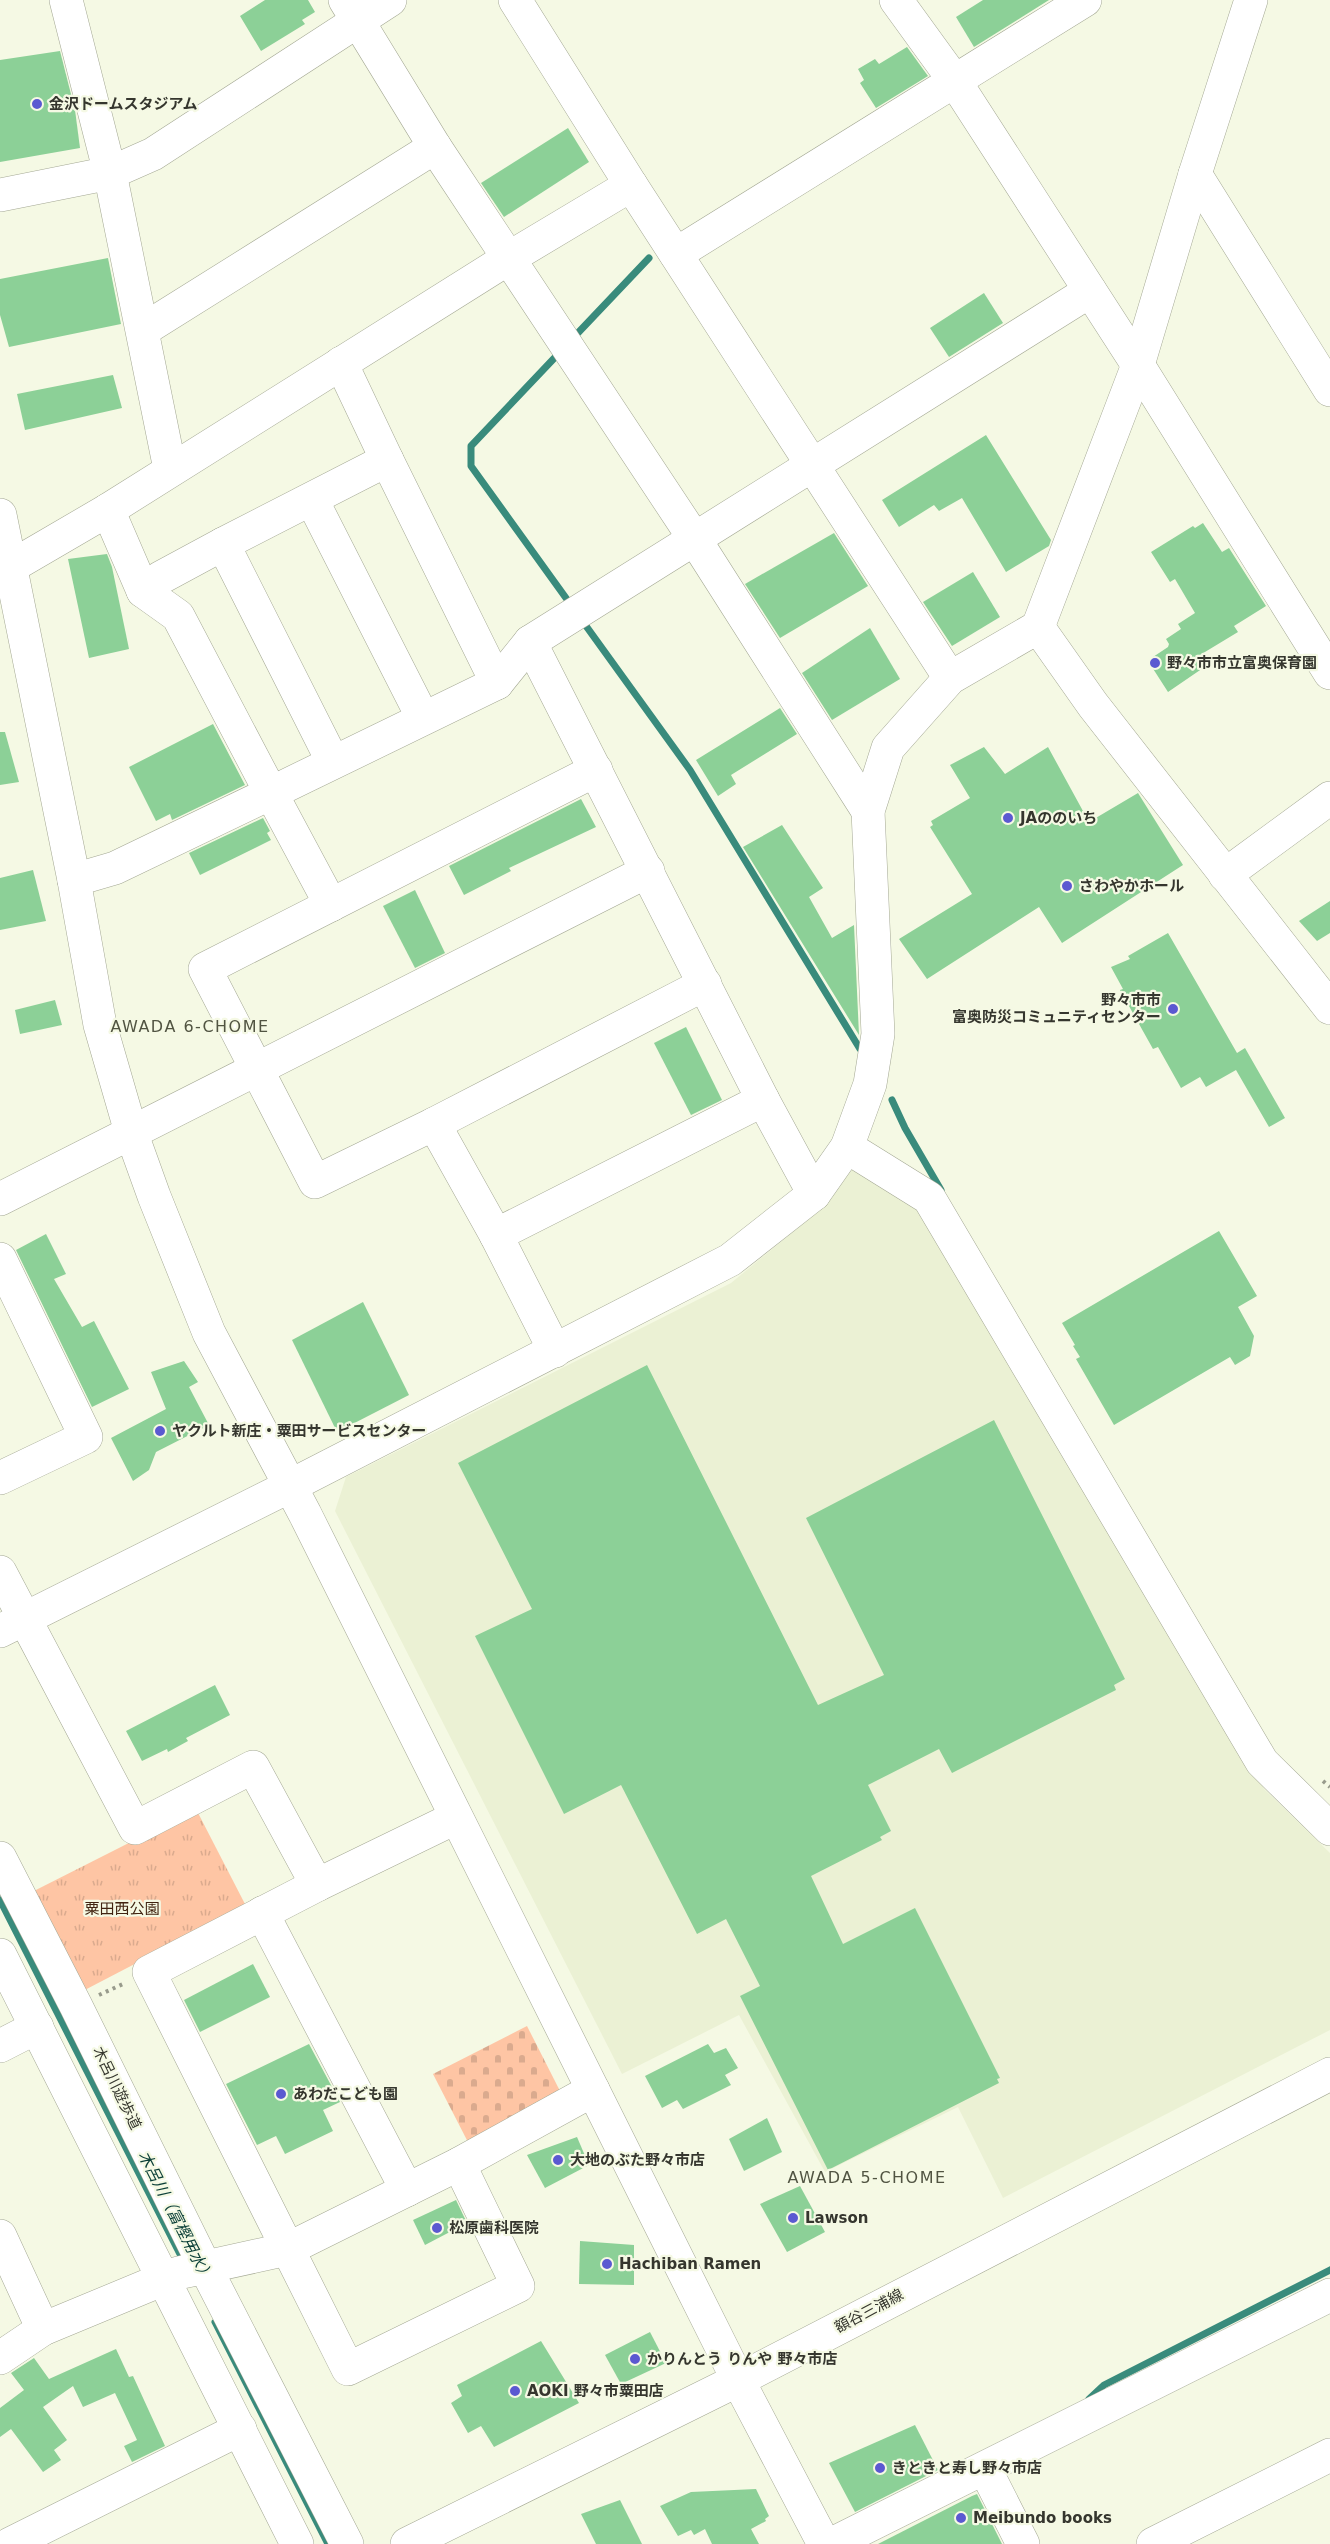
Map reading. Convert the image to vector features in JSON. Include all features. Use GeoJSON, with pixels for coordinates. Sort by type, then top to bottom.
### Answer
{"type":"FeatureCollection","features":[{"type":"Feature","properties":{"kind":"street"},"geometry":{"type":"LineString","coordinates":[[66,0],[110,173],[170,469]]}},
{"type":"Feature","properties":{"kind":"street"},"geometry":{"type":"LineString","coordinates":[[0,195],[110,173],[153,154],[351,10],[390,0]]}},
{"type":"Feature","properties":{"kind":"street"},"geometry":{"type":"LineString","coordinates":[[515,0],[631,185],[950,678]]}},
{"type":"Feature","properties":{"kind":"street"},"geometry":{"type":"LineString","coordinates":[[896,0],[954,80],[1138,365],[1330,673]]}},
{"type":"Feature","properties":{"kind":"street"},"geometry":{"type":"LineString","coordinates":[[676,254],[1085,0]]}},
{"type":"Feature","properties":{"kind":"street"},"geometry":{"type":"LineString","coordinates":[[12,1625],[290,1486],[730,1260],[814,1194],[847,1147],[870,1084],[878,1034],[877,966],[868,811],[888,748],[950,678],[1038,627],[1138,365],[1195,174],[1251,0]]}},
{"type":"Feature","properties":{"kind":"street"},"geometry":{"type":"LineString","coordinates":[[351,10],[435,147],[694,538],[868,811]]}},
{"type":"Feature","properties":{"kind":"street"},"geometry":{"type":"LineString","coordinates":[[143,330],[435,147]]}},
{"type":"Feature","properties":{"kind":"street"},"geometry":{"type":"LineString","coordinates":[[1195,174],[1330,390]]}},
{"type":"Feature","properties":{"kind":"street"},"geometry":{"type":"LineString","coordinates":[[6,571],[108,510],[509,258],[631,185]]}},
{"type":"Feature","properties":{"kind":"street"},"geometry":{"type":"LineString","coordinates":[[74,880],[115,868],[497,683],[530,642],[1089,291]]}},
{"type":"Feature","properties":{"kind":"street"},"geometry":{"type":"LineString","coordinates":[[341,363],[497,683]]}},
{"type":"Feature","properties":{"kind":"street"},"geometry":{"type":"LineString","coordinates":[[143,591],[160,578],[223,544],[387,460]]}},
{"type":"Feature","properties":{"kind":"street"},"geometry":{"type":"LineString","coordinates":[[312,500],[423,718]]}},
{"type":"Feature","properties":{"kind":"street"},"geometry":{"type":"LineString","coordinates":[[108,510],[143,591],[178,616],[331,905]]}},
{"type":"Feature","properties":{"kind":"street"},"geometry":{"type":"LineString","coordinates":[[0,515],[6,571],[74,880],[100,1024],[131,1132],[209,1333],[290,1486],[738,2380],[825,2544]]}},
{"type":"Feature","properties":{"kind":"street"},"geometry":{"type":"LineString","coordinates":[[223,544],[333,762]]}},
{"type":"Feature","properties":{"kind":"street"},"geometry":{"type":"LineString","coordinates":[[1038,627],[1093,705],[1330,1008]]}},
{"type":"Feature","properties":{"kind":"street"},"geometry":{"type":"LineString","coordinates":[[530,642],[763,1100],[814,1194]]}},
{"type":"Feature","properties":{"kind":"street"},"geometry":{"type":"LineString","coordinates":[[596,770],[205,969],[256,1070],[315,1182],[434,1124],[705,984]]}},
{"type":"Feature","properties":{"kind":"street"},"geometry":{"type":"LineString","coordinates":[[1225,874],[1330,798]]}},
{"type":"Feature","properties":{"kind":"street"},"geometry":{"type":"LineString","coordinates":[[0,1199],[648,871]]}},
{"type":"Feature","properties":{"kind":"street"},"geometry":{"type":"LineString","coordinates":[[496,1235],[763,1100]]}},
{"type":"Feature","properties":{"kind":"street"},"geometry":{"type":"LineString","coordinates":[[434,1124],[496,1235],[555,1351]]}},
{"type":"Feature","properties":{"kind":"street"},"geometry":{"type":"LineString","coordinates":[[847,1147],[929,1198],[1262,1762],[1330,1829]]}},
{"type":"Feature","properties":{"kind":"street"},"geometry":{"type":"LineString","coordinates":[[0,1259],[86,1437],[0,1478]]}},
{"type":"Feature","properties":{"kind":"street"},"geometry":{"type":"LineString","coordinates":[[0,1572],[12,1625],[135,1828],[253,1767],[316,1885]]}},
{"type":"Feature","properties":{"kind":"street"},"geometry":{"type":"LineString","coordinates":[[455,1818],[316,1885],[149,1972],[348,2369],[518,2286],[459,2164]]}},
{"type":"Feature","properties":{"kind":"street","name":"木呂川遊歩道"},"geometry":{"type":"LineString","coordinates":[[0,1858],[76,2006],[187,2272],[347,2544]]}},
{"type":"Feature","properties":{"kind":"street"},"geometry":{"type":"LineString","coordinates":[[262,1913],[407,2190]]}},
{"type":"Feature","properties":{"kind":"street"},"geometry":{"type":"LineString","coordinates":[[0,1955],[38,2027],[187,2272],[240,2429],[297,2544]]}},
{"type":"Feature","properties":{"kind":"street"},"geometry":{"type":"LineString","coordinates":[[0,2046],[38,2027]]}},
{"type":"Feature","properties":{"kind":"street","name":"額谷三浦線"},"geometry":{"type":"LineString","coordinates":[[407,2544],[738,2380],[1330,2074]]}},
{"type":"Feature","properties":{"kind":"street"},"geometry":{"type":"LineString","coordinates":[[0,2358],[44,2329],[187,2272],[288,2248],[459,2164],[593,2090]]}},
{"type":"Feature","properties":{"kind":"street"},"geometry":{"type":"LineString","coordinates":[[0,2236],[44,2329]]}},
{"type":"Feature","properties":{"kind":"street"},"geometry":{"type":"LineString","coordinates":[[832,2544],[1330,2295]]}},
{"type":"Feature","properties":{"kind":"street"},"geometry":{"type":"LineString","coordinates":[[10,2544],[240,2429]]}},
{"type":"Feature","properties":{"kind":"street"},"geometry":{"type":"LineString","coordinates":[[1153,2544],[1330,2455]]}},
{"type":"Feature","properties":{"kind":"street"},"geometry":{"type":"LineString","coordinates":[[985,2469],[1023,2544]]}},
{"type":"Feature","properties":{"kind":"path"},"geometry":{"type":"LineString","coordinates":[[76,2006],[149,1972]]}},
{"type":"Feature","properties":{"kind":"shaded area"},"geometry":{"type":"Polygon","coordinates":[[[853,1167],[919,1205],[1264,1789],[1330,1853],[1330,2030],[1003,2198],[958,2107],[825,2172],[739,2015],[622,2074],[335,1511],[346,1477],[731,1283],[827,1204],[853,1167]]]}},
{"type":"Feature","properties":{"kind":"green space","name":"粟田西公園"},"geometry":{"type":"Polygon","coordinates":[[[196,1809],[246,1906],[79,1993],[26,1895],[196,1809]]]}},
{"type":"Feature","properties":{"kind":"green space"},"geometry":{"type":"Polygon","coordinates":[[[527,2026],[560,2091],[471,2148],[433,2074],[527,2026]]]}},
{"type":"Feature","properties":{"kind":"building"},"geometry":{"type":"Polygon","coordinates":[[[265,0],[308,0],[315,12],[302,20],[305,24],[261,51],[240,16],[265,0]]]}},
{"type":"Feature","properties":{"kind":"building"},"geometry":{"type":"Polygon","coordinates":[[[983,0],[1049,0],[974,47],[956,17],[983,0]]]}},
{"type":"Feature","properties":{"kind":"building"},"geometry":{"type":"Polygon","coordinates":[[[907,47],[928,76],[876,108],[860,83],[864,80],[858,69],[875,59],[879,64],[907,47]]]}},
{"type":"Feature","properties":{"kind":"building","name":"金沢ドームスタジアム"},"geometry":{"type":"Polygon","coordinates":[[[60,51],[75,110],[80,148],[0,162],[0,60],[60,51]]]}},
{"type":"Feature","properties":{"kind":"building"},"geometry":{"type":"Polygon","coordinates":[[[568,128],[589,162],[504,217],[481,183],[568,128]]]}},
{"type":"Feature","properties":{"kind":"building"},"geometry":{"type":"Polygon","coordinates":[[[108,258],[121,324],[9,347],[0,315],[0,279],[108,258]]]}},
{"type":"Feature","properties":{"kind":"building"},"geometry":{"type":"Polygon","coordinates":[[[984,293],[1003,323],[949,357],[930,328],[984,293]]]}},
{"type":"Feature","properties":{"kind":"building"},"geometry":{"type":"Polygon","coordinates":[[[113,375],[122,408],[25,430],[17,394],[113,375]]]}},
{"type":"Feature","properties":{"kind":"building"},"geometry":{"type":"Polygon","coordinates":[[[986,435],[1051,540],[1049,546],[1006,572],[962,498],[939,511],[934,505],[899,527],[882,500],[986,435]]]}},
{"type":"Feature","properties":{"kind":"building"},"geometry":{"type":"Polygon","coordinates":[[[1203,523],[1222,552],[1229,548],[1266,606],[1234,626],[1238,632],[1200,655],[1206,666],[1168,692],[1150,664],[1155,662],[1153,657],[1168,647],[1166,639],[1181,629],[1178,624],[1195,613],[1175,579],[1170,582],[1151,552],[1193,526],[1195,528],[1203,523]]]}},
{"type":"Feature","properties":{"kind":"building"},"geometry":{"type":"Polygon","coordinates":[[[834,533],[868,586],[780,638],[745,584],[834,533]]]}},
{"type":"Feature","properties":{"kind":"building"},"geometry":{"type":"Polygon","coordinates":[[[107,554],[112,567],[129,649],[89,658],[68,559],[107,554]]]}},
{"type":"Feature","properties":{"kind":"building"},"geometry":{"type":"Polygon","coordinates":[[[973,572],[1000,617],[952,646],[923,602],[973,572]]]}},
{"type":"Feature","properties":{"kind":"building"},"geometry":{"type":"Polygon","coordinates":[[[870,628],[900,679],[832,720],[802,673],[870,628]]]}},
{"type":"Feature","properties":{"kind":"building"},"geometry":{"type":"Polygon","coordinates":[[[780,708],[797,734],[731,775],[736,784],[718,796],[696,760],[780,708]]]}},
{"type":"Feature","properties":{"kind":"building"},"geometry":{"type":"Polygon","coordinates":[[[213,724],[245,785],[172,820],[170,814],[156,821],[129,767],[213,724]]]}},
{"type":"Feature","properties":{"kind":"building"},"geometry":{"type":"Polygon","coordinates":[[[0,732],[5,732],[19,782],[0,785],[0,732]]]}},
{"type":"Feature","properties":{"kind":"building"},"geometry":{"type":"Polygon","coordinates":[[[984,747],[1005,774],[1048,747],[1089,822],[1138,793],[1183,865],[1062,943],[1039,907],[927,979],[899,939],[972,894],[930,827],[933,825],[931,821],[970,798],[950,765],[984,747]]]}},
{"type":"Feature","properties":{"kind":"building"},"geometry":{"type":"Polygon","coordinates":[[[581,799],[596,827],[509,868],[511,871],[464,895],[449,866],[581,799]]]}},
{"type":"Feature","properties":{"kind":"building"},"geometry":{"type":"Polygon","coordinates":[[[263,818],[270,831],[267,833],[271,840],[200,875],[189,853],[263,818]]]}},
{"type":"Feature","properties":{"kind":"building"},"geometry":{"type":"Polygon","coordinates":[[[782,825],[823,888],[809,897],[832,938],[854,925],[859,1035],[743,847],[782,825]]]}},
{"type":"Feature","properties":{"kind":"building"},"geometry":{"type":"Polygon","coordinates":[[[33,870],[46,921],[0,930],[0,878],[33,870]]]}},
{"type":"Feature","properties":{"kind":"building"},"geometry":{"type":"Polygon","coordinates":[[[415,890],[445,953],[415,968],[383,906],[415,890]]]}},
{"type":"Feature","properties":{"kind":"building"},"geometry":{"type":"Polygon","coordinates":[[[1330,901],[1330,933],[1317,941],[1299,921],[1330,901]]]}},
{"type":"Feature","properties":{"kind":"building","name":"野々市市 富奥防災コミュニティセンター"},"geometry":{"type":"Polygon","coordinates":[[[1168,933],[1237,1053],[1245,1048],[1285,1118],[1269,1127],[1236,1070],[1206,1087],[1200,1077],[1181,1088],[1158,1047],[1153,1049],[1120,990],[1123,989],[1111,967],[1130,959],[1128,956],[1168,933]]]}},
{"type":"Feature","properties":{"kind":"building"},"geometry":{"type":"Polygon","coordinates":[[[55,1000],[62,1025],[20,1034],[15,1010],[55,1000]]]}},
{"type":"Feature","properties":{"kind":"building"},"geometry":{"type":"Polygon","coordinates":[[[686,1027],[722,1100],[691,1115],[654,1043],[686,1027]]]}},
{"type":"Feature","properties":{"kind":"building"},"geometry":{"type":"Polygon","coordinates":[[[1219,1231],[1257,1296],[1238,1307],[1254,1336],[1250,1356],[1235,1365],[1230,1357],[1114,1425],[1076,1359],[1080,1357],[1062,1323],[1219,1231]]]}},
{"type":"Feature","properties":{"kind":"building"},"geometry":{"type":"Polygon","coordinates":[[[46,1234],[66,1274],[54,1279],[82,1327],[94,1321],[129,1389],[92,1407],[16,1250],[46,1234]]]}},
{"type":"Feature","properties":{"kind":"building"},"geometry":{"type":"Polygon","coordinates":[[[363,1302],[409,1395],[337,1432],[292,1340],[363,1302]]]}},
{"type":"Feature","properties":{"kind":"building","name":"ヤクルト新庄・粟田サービスセンター"},"geometry":{"type":"Polygon","coordinates":[[[184,1361],[198,1382],[189,1387],[209,1425],[156,1452],[149,1470],[133,1481],[111,1438],[166,1409],[151,1372],[184,1361]]]}},
{"type":"Feature","properties":{"kind":"building"},"geometry":{"type":"Polygon","coordinates":[[[647,1365],[818,1705],[884,1675],[806,1518],[994,1420],[1125,1679],[1114,1685],[1116,1690],[952,1773],[939,1749],[868,1785],[891,1831],[880,1837],[882,1840],[811,1876],[843,1944],[915,1908],[1000,2078],[997,2079],[999,2083],[828,2170],[740,1996],[760,1986],[726,1919],[697,1934],[621,1785],[564,1814],[475,1636],[532,1609],[458,1463],[647,1365]]]}},
{"type":"Feature","properties":{"kind":"building"},"geometry":{"type":"Polygon","coordinates":[[[215,1685],[230,1715],[186,1738],[188,1741],[168,1752],[167,1749],[142,1761],[126,1731],[215,1685]]]}},
{"type":"Feature","properties":{"kind":"building"},"geometry":{"type":"Polygon","coordinates":[[[253,1964],[270,1997],[200,2032],[184,2000],[253,1964]]]}},
{"type":"Feature","properties":{"kind":"building","name":"あわだこども園"},"geometry":{"type":"Polygon","coordinates":[[[309,2044],[340,2102],[323,2110],[333,2131],[285,2154],[276,2136],[257,2145],[226,2084],[309,2044]]]}},
{"type":"Feature","properties":{"kind":"building"},"geometry":{"type":"Polygon","coordinates":[[[708,2044],[714,2053],[726,2048],[738,2068],[725,2075],[731,2085],[683,2109],[677,2100],[662,2108],[645,2076],[708,2044]]]}},
{"type":"Feature","properties":{"kind":"building"},"geometry":{"type":"Polygon","coordinates":[[[767,2118],[782,2152],[744,2171],[729,2139],[767,2118]]]}},
{"type":"Feature","properties":{"kind":"building","name":"大地のぶた野々市店"},"geometry":{"type":"Polygon","coordinates":[[[577,2137],[589,2165],[545,2188],[527,2155],[577,2137]]]}},
{"type":"Feature","properties":{"kind":"building","name":"Lawson"},"geometry":{"type":"Polygon","coordinates":[[[800,2186],[825,2232],[787,2252],[760,2204],[800,2186]]]}},
{"type":"Feature","properties":{"kind":"building","name":"松原歯科医院"},"geometry":{"type":"Polygon","coordinates":[[[456,2200],[467,2223],[425,2245],[413,2220],[456,2200]]]}},
{"type":"Feature","properties":{"kind":"building","name":"Hachiban Ramen"},"geometry":{"type":"Polygon","coordinates":[[[580,2241],[634,2245],[634,2285],[579,2284],[580,2241]]]}},
{"type":"Feature","properties":{"kind":"building","name":"かりんとう りんや 野々市店"},"geometry":{"type":"Polygon","coordinates":[[[650,2332],[666,2363],[621,2384],[605,2355],[650,2332]]]}},
{"type":"Feature","properties":{"kind":"building","name":"AOKI 野々市粟田店"},"geometry":{"type":"Polygon","coordinates":[[[541,2341],[579,2403],[494,2447],[481,2426],[468,2433],[451,2403],[462,2396],[457,2385],[541,2341]]]}},
{"type":"Feature","properties":{"kind":"building"},"geometry":{"type":"Polygon","coordinates":[[[116,2349],[129,2377],[133,2376],[165,2446],[132,2462],[124,2446],[137,2440],[115,2393],[83,2407],[73,2386],[43,2407],[67,2440],[54,2450],[61,2460],[43,2472],[11,2429],[0,2437],[0,2408],[24,2390],[11,2373],[34,2358],[49,2379],[116,2349]]]}},
{"type":"Feature","properties":{"kind":"building"},"geometry":{"type":"Polygon","coordinates":[[[915,2425],[938,2470],[855,2512],[829,2463],[915,2425]]]}},
{"type":"Feature","properties":{"kind":"building"},"geometry":{"type":"Polygon","coordinates":[[[756,2489],[769,2516],[765,2519],[766,2521],[751,2529],[759,2544],[712,2544],[705,2529],[694,2535],[691,2530],[678,2536],[660,2506],[691,2492],[756,2489]]]}},
{"type":"Feature","properties":{"kind":"building","name":"Meibundo books"},"geometry":{"type":"Polygon","coordinates":[[[977,2494],[1002,2544],[878,2544],[972,2496],[977,2494]]]}},
{"type":"Feature","properties":{"kind":"building"},"geometry":{"type":"Polygon","coordinates":[[[620,2500],[642,2544],[596,2544],[581,2514],[620,2500]]]}},
{"type":"Feature","properties":{"kind":"waterway"},"geometry":{"type":"LineString","coordinates":[[575,336],[649,258]]}},
{"type":"Feature","properties":{"kind":"waterway"},"geometry":{"type":"LineString","coordinates":[[561,351],[471,446],[471,466],[571,605]]}},
{"type":"Feature","properties":{"kind":"waterway"},"geometry":{"type":"LineString","coordinates":[[581,619],[690,770],[860,1049]]}},
{"type":"Feature","properties":{"kind":"waterway"},"geometry":{"type":"LineString","coordinates":[[892,1100],[905,1128],[941,1190]]}},
{"type":"Feature","properties":{"kind":"waterway","name":"木呂川（富樫用水）"},"geometry":{"type":"LineString","coordinates":[[0,1900],[185,2264]]}},
{"type":"Feature","properties":{"kind":"waterway"},"geometry":{"type":"LineString","coordinates":[[1089,2399],[1104,2385],[1330,2270]]}},
{"type":"Feature","properties":{"kind":"waterway","name":"木呂川（富樫用水）"},"geometry":{"type":"LineString","coordinates":[[215,2322],[328,2544]]}},
{"type":"Feature","properties":{"kind":"place","name":"金沢ドームスタジアム"},"geometry":{"type":"Point","coordinates":[37,104]}},
{"type":"Feature","properties":{"kind":"place","name":"野々市市立富奥保育園"},"geometry":{"type":"Point","coordinates":[1155,663]}},
{"type":"Feature","properties":{"kind":"place","name":"JAののいち"},"geometry":{"type":"Point","coordinates":[1008,818]}},
{"type":"Feature","properties":{"kind":"place","name":"さわやかホール"},"geometry":{"type":"Point","coordinates":[1067,886]}},
{"type":"Feature","properties":{"kind":"place","name":"野々市市 富奥防災コミュニティセンター"},"geometry":{"type":"Point","coordinates":[1173,1009]}},
{"type":"Feature","properties":{"kind":"place","name":"ヤクルト新庄・粟田サービスセンター"},"geometry":{"type":"Point","coordinates":[160,1431]}},
{"type":"Feature","properties":{"kind":"place","name":"あわだこども園"},"geometry":{"type":"Point","coordinates":[281,2094]}},
{"type":"Feature","properties":{"kind":"place","name":"大地のぶた野々市店"},"geometry":{"type":"Point","coordinates":[558,2160]}},
{"type":"Feature","properties":{"kind":"place","name":"Lawson"},"geometry":{"type":"Point","coordinates":[793,2218]}},
{"type":"Feature","properties":{"kind":"place","name":"松原歯科医院"},"geometry":{"type":"Point","coordinates":[437,2228]}},
{"type":"Feature","properties":{"kind":"place","name":"Hachiban Ramen"},"geometry":{"type":"Point","coordinates":[607,2264]}},
{"type":"Feature","properties":{"kind":"place","name":"かりんとう りんや 野々市店"},"geometry":{"type":"Point","coordinates":[635,2359]}},
{"type":"Feature","properties":{"kind":"place","name":"AOKI 野々市粟田店"},"geometry":{"type":"Point","coordinates":[515,2391]}},
{"type":"Feature","properties":{"kind":"place","name":"きときと寿し野々市店"},"geometry":{"type":"Point","coordinates":[880,2468]}},
{"type":"Feature","properties":{"kind":"place","name":"Meibundo books"},"geometry":{"type":"Point","coordinates":[961,2518]}},
{"type":"Feature","properties":{"kind":"district","name":"AWADA 6-CHOME"},"geometry":{"type":"Point","coordinates":[190,1026]}},
{"type":"Feature","properties":{"kind":"district","name":"AWADA 5-CHOME"},"geometry":{"type":"Point","coordinates":[867,2177]}}]}
